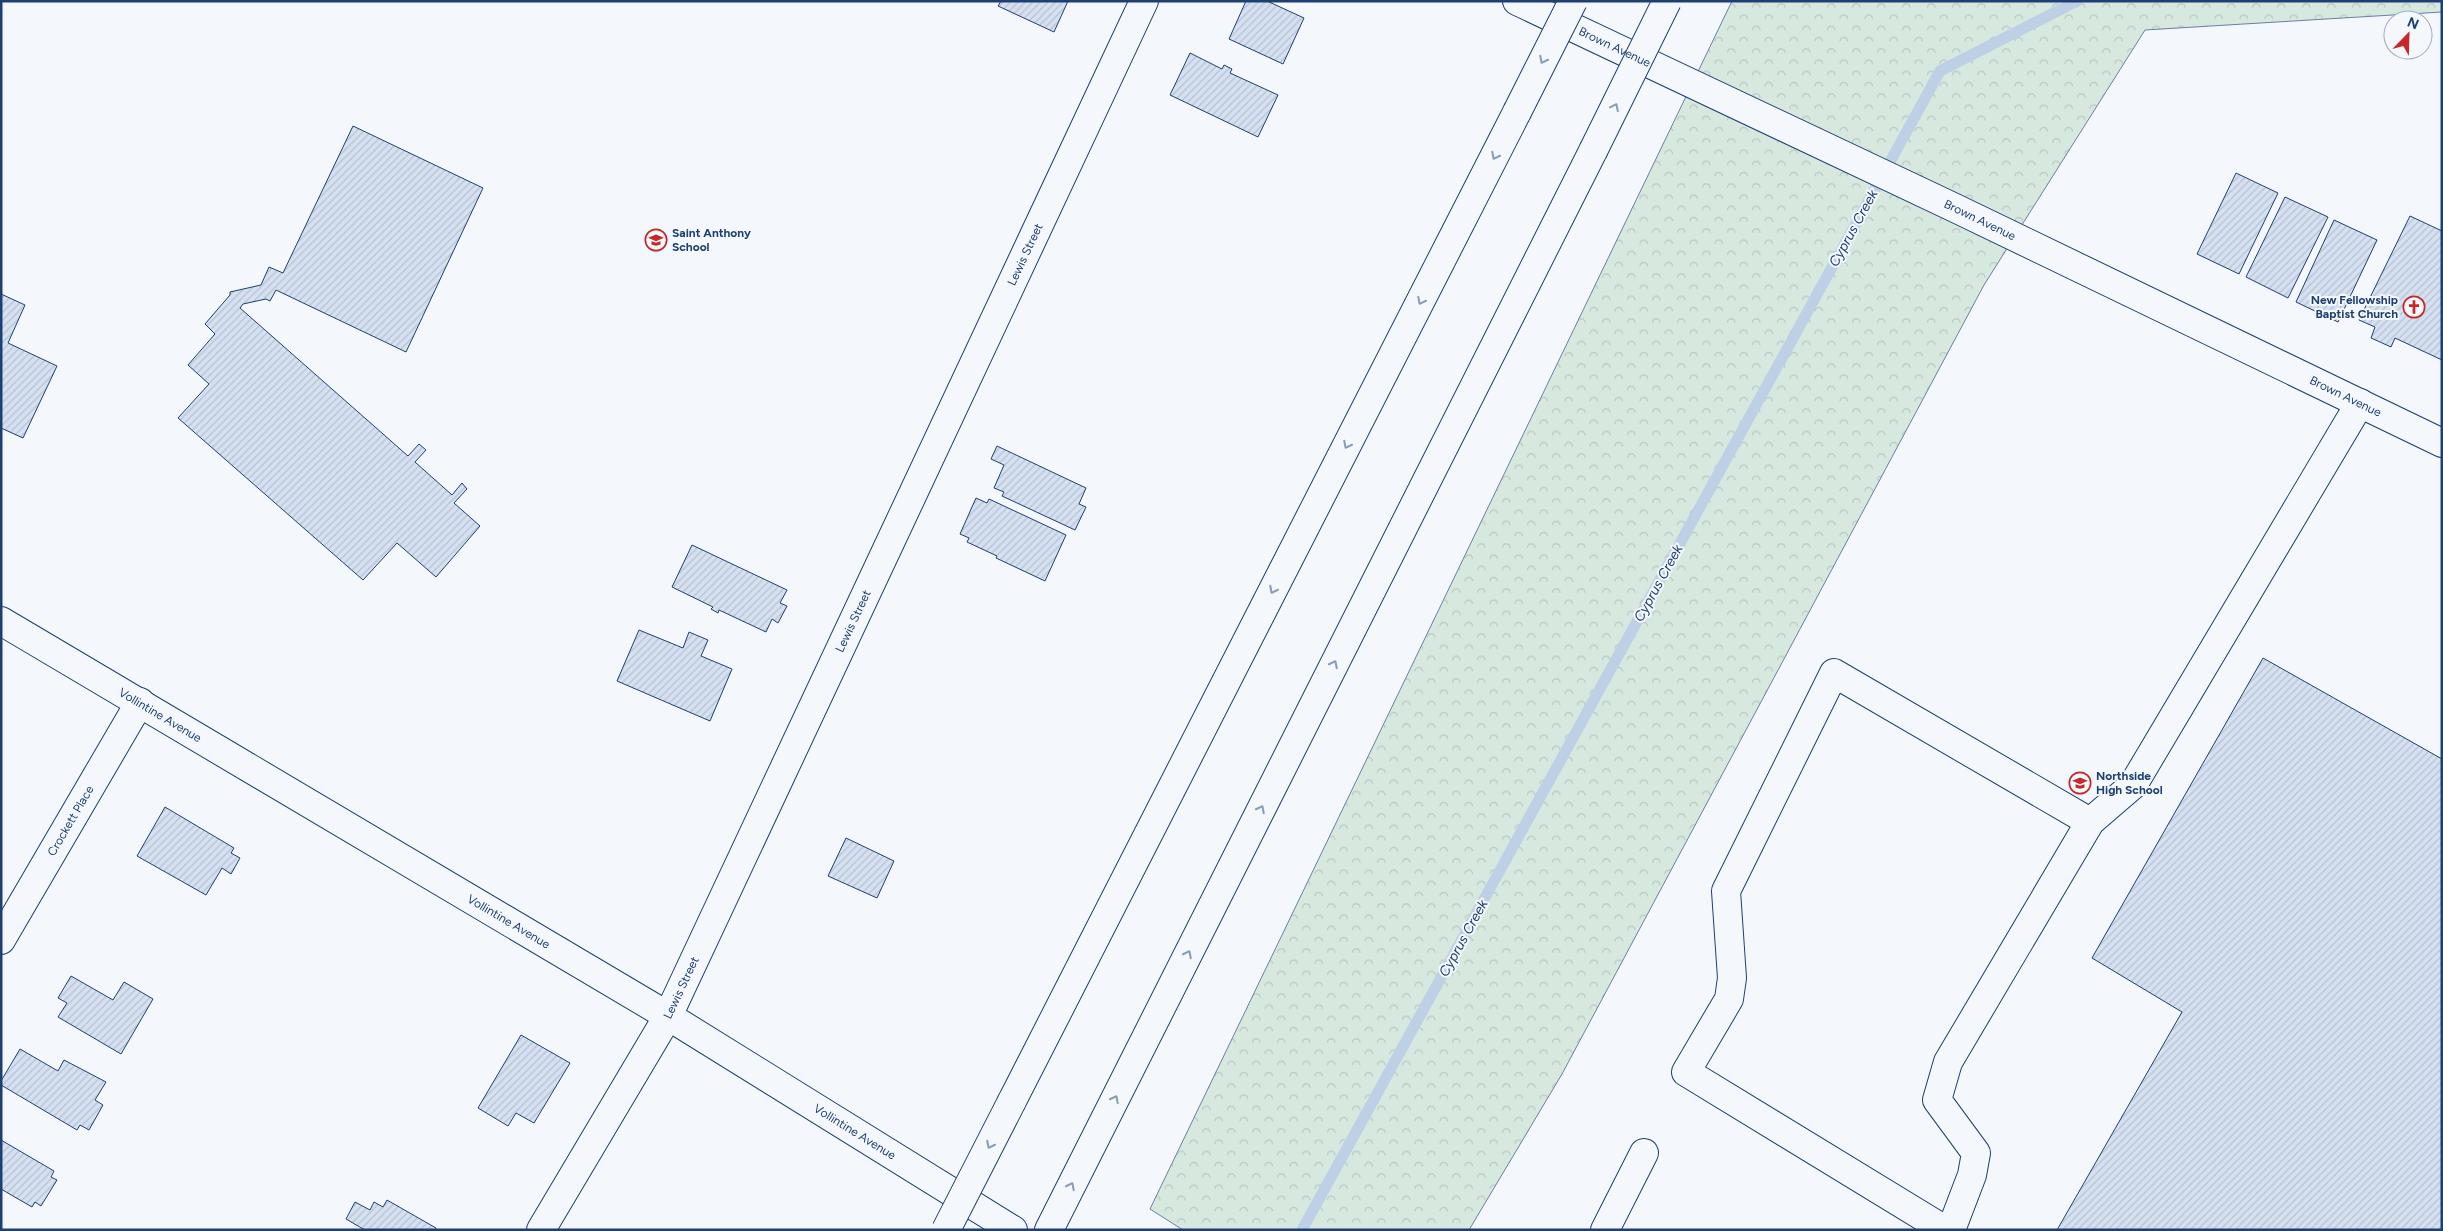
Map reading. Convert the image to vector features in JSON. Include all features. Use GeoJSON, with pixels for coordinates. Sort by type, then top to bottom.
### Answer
{"type":"FeatureCollection","features":[{"type":"Feature","properties":{"kind":"main road","name":"Lewis Street"},"geometry":{"type":"LineString","coordinates":[[541,1230],[668,1016],[1144,1]]}},
{"type":"Feature","properties":{"kind":"main road","name":"Brown Avenue"},"geometry":{"type":"LineString","coordinates":[[1518,1],[2442,442]]}},
{"type":"Feature","properties":{"kind":"main road"},"geometry":{"type":"LineString","coordinates":[[946,1230],[1573,1]]}},
{"type":"Feature","properties":{"kind":"main road"},"geometry":{"type":"LineString","coordinates":[[1049,1230],[1667,1]]}},
{"type":"Feature","properties":{"kind":"main road"},"geometry":{"type":"LineString","coordinates":[[1950,1230],[1972,1175],[1976,1154],[1937,1100],[1948,1062],[2090,822],[2133,784],[2360,403]]}},
{"type":"Feature","properties":{"kind":"main road","name":"Vollintine Avenue"},"geometry":{"type":"LineString","coordinates":[[1,621],[668,1016],[1013,1230]]}},
{"type":"Feature","properties":{"kind":"main road"},"geometry":{"type":"LineString","coordinates":[[1945,1230],[1686,1072],[1729,999],[1732,978],[1726,891],[1834,673],[2090,822]]}},
{"type":"Feature","properties":{"kind":"main road","name":"Crockett Place"},"geometry":{"type":"LineString","coordinates":[[1,940],[140,702]]}},
{"type":"Feature","properties":{"kind":"main road"},"geometry":{"type":"LineString","coordinates":[[1605,1230],[1644,1153]]}},
{"type":"Feature","properties":{"kind":"green space"},"geometry":{"type":"Polygon","coordinates":[[[1732,1],[2442,1],[2442,12],[2433,13],[2433,10],[2383,10],[2383,16],[2145,30],[1984,285],[1562,1074],[1469,1230],[1183,1230],[1150,1209],[1732,1]]]}},
{"type":"Feature","properties":{"kind":"building"},"geometry":{"type":"Polygon","coordinates":[[[1001,1],[1068,1],[1054,32],[998,6],[1001,1]]]}},
{"type":"Feature","properties":{"kind":"building"},"geometry":{"type":"Polygon","coordinates":[[[1246,1],[1267,1],[1304,18],[1283,64],[1229,39],[1246,1]]]}},
{"type":"Feature","properties":{"kind":"building"},"geometry":{"type":"Polygon","coordinates":[[[1190,53],[1222,69],[1224,65],[1232,69],[1230,73],[1278,95],[1258,137],[1170,95],[1190,53]]]}},
{"type":"Feature","properties":{"kind":"building"},"geometry":{"type":"Polygon","coordinates":[[[353,126],[483,188],[406,352],[276,290],[270,301],[266,299],[243,304],[240,308],[408,456],[419,444],[426,450],[415,462],[452,495],[462,483],[467,489],[454,503],[480,526],[436,577],[397,543],[363,580],[178,418],[209,384],[188,365],[215,334],[205,324],[230,295],[230,292],[261,285],[269,267],[283,273],[353,126]]]}},
{"type":"Feature","properties":{"kind":"building"},"geometry":{"type":"Polygon","coordinates":[[[2236,173],[2278,193],[2239,274],[2197,254],[2236,173]]]}},
{"type":"Feature","properties":{"kind":"building"},"geometry":{"type":"Polygon","coordinates":[[[2285,197],[2328,217],[2288,298],[2246,277],[2285,197]]]}},
{"type":"Feature","properties":{"kind":"building"},"geometry":{"type":"Polygon","coordinates":[[[2410,216],[2442,231],[2442,360],[2395,338],[2391,347],[2371,338],[2375,327],[2359,320],[2410,216]]]}},
{"type":"Feature","properties":{"kind":"building"},"geometry":{"type":"Polygon","coordinates":[[[2334,220],[2377,240],[2338,322],[2296,302],[2334,220]]]}},
{"type":"Feature","properties":{"kind":"building"},"geometry":{"type":"Polygon","coordinates":[[[1,294],[25,305],[8,343],[57,366],[23,438],[1,428],[1,294]]]}},
{"type":"Feature","properties":{"kind":"building"},"geometry":{"type":"Polygon","coordinates":[[[997,446],[1086,488],[1079,504],[1086,507],[1075,530],[1002,496],[1004,492],[994,488],[1004,465],[991,459],[997,446]]]}},
{"type":"Feature","properties":{"kind":"building"},"geometry":{"type":"Polygon","coordinates":[[[976,498],[987,503],[989,499],[1066,535],[1045,581],[967,542],[969,538],[960,534],[976,498]]]}},
{"type":"Feature","properties":{"kind":"building"},"geometry":{"type":"Polygon","coordinates":[[[692,545],[787,590],[780,603],[787,606],[778,623],[772,619],[766,632],[719,610],[718,613],[711,609],[713,607],[672,587],[692,545]]]}},
{"type":"Feature","properties":{"kind":"building"},"geometry":{"type":"Polygon","coordinates":[[[639,630],[683,648],[689,632],[708,640],[701,656],[732,669],[710,721],[617,681],[639,630]]]}},
{"type":"Feature","properties":{"kind":"building","name":"Northside High School"},"geometry":{"type":"Polygon","coordinates":[[[2263,658],[2442,759],[2442,1230],[2057,1230],[2182,1012],[2092,958],[2263,658]]]}},
{"type":"Feature","properties":{"kind":"building"},"geometry":{"type":"Polygon","coordinates":[[[165,807],[234,848],[231,853],[240,858],[231,874],[222,868],[206,895],[137,856],[165,807]]]}},
{"type":"Feature","properties":{"kind":"building"},"geometry":{"type":"Polygon","coordinates":[[[846,838],[894,861],[877,898],[828,876],[846,838]]]}},
{"type":"Feature","properties":{"kind":"building"},"geometry":{"type":"Polygon","coordinates":[[[71,976],[113,1000],[124,982],[153,999],[121,1054],[58,1017],[67,1003],[58,998],[71,976]]]}},
{"type":"Feature","properties":{"kind":"building"},"geometry":{"type":"Polygon","coordinates":[[[521,1035],[570,1063],[534,1123],[516,1113],[508,1126],[478,1108],[521,1035]]]}},
{"type":"Feature","properties":{"kind":"building"},"geometry":{"type":"Polygon","coordinates":[[[20,1049],[58,1071],[64,1060],[106,1082],[95,1100],[103,1105],[89,1130],[80,1125],[77,1130],[1,1085],[1,1081],[20,1049]]]}},
{"type":"Feature","properties":{"kind":"building"},"geometry":{"type":"Polygon","coordinates":[[[1,1140],[54,1171],[51,1177],[57,1180],[41,1206],[35,1202],[32,1207],[1,1189],[1,1140]]]}},
{"type":"Feature","properties":{"kind":"building"},"geometry":{"type":"Polygon","coordinates":[[[387,1200],[436,1228],[436,1230],[365,1230],[346,1219],[355,1202],[370,1210],[374,1202],[383,1207],[387,1200]]]}},
{"type":"Feature","properties":{"kind":"waterway","name":"Cyprus Creek"},"geometry":{"type":"LineString","coordinates":[[1302,1230],[1940,71],[2077,1]]}},
{"type":"Feature","properties":{"kind":"place","name":"Saint Anthony School"},"geometry":{"type":"Point","coordinates":[656,240]}},
{"type":"Feature","properties":{"kind":"place","name":"New Fellowship Baptist Church"},"geometry":{"type":"Point","coordinates":[2414,307]}},
{"type":"Feature","properties":{"kind":"place","name":"Northside High School"},"geometry":{"type":"Point","coordinates":[2080,783]}}]}
